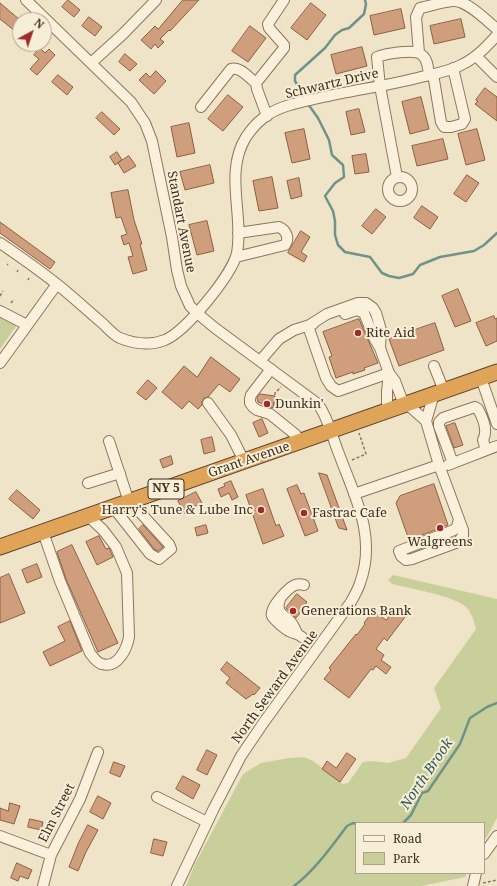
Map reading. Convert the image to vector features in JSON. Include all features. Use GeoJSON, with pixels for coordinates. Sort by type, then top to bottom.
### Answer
{"type":"FeatureCollection","features":[{"type":"Feature","properties":{"kind":"highway","name":"Grant Avenue"},"geometry":{"type":"LineString","coordinates":[[0,547],[497,372]]}},
{"type":"Feature","properties":{"kind":"street","name":"Standart Avenue"},"geometry":{"type":"LineString","coordinates":[[26,0],[131,102],[140,115],[149,133],[172,237],[177,270],[186,298],[197,313],[318,404],[325,415],[331,430]]}},
{"type":"Feature","properties":{"kind":"street"},"geometry":{"type":"LineString","coordinates":[[91,63],[123,34],[156,0]]}},
{"type":"Feature","properties":{"kind":"street"},"geometry":{"type":"LineString","coordinates":[[256,83],[284,48],[284,45],[269,28],[268,24],[284,0]]}},
{"type":"Feature","properties":{"kind":"street"},"geometry":{"type":"LineString","coordinates":[[419,52],[416,17],[420,8],[454,1],[463,3],[497,29]]}},
{"type":"Feature","properties":{"kind":"street","name":"Schwartz Drive"},"geometry":{"type":"LineString","coordinates":[[0,242],[57,284],[118,337],[131,342],[144,344],[167,339],[181,329],[197,313],[223,280],[236,257],[238,233],[235,179],[237,158],[242,143],[249,133],[267,116],[273,112],[302,102],[431,75],[459,66],[476,56],[497,35]]}},
{"type":"Feature","properties":{"kind":"street"},"geometry":{"type":"LineString","coordinates":[[397,177],[380,86],[377,57],[384,54],[414,51],[423,55],[431,75],[441,122],[444,127],[462,124],[465,119],[453,68]]}},
{"type":"Feature","properties":{"kind":"street"},"geometry":{"type":"LineString","coordinates":[[476,56],[497,77]]}},
{"type":"Feature","properties":{"kind":"street"},"geometry":{"type":"LineString","coordinates":[[202,107],[231,69],[234,68],[238,69],[256,83],[267,116]]}},
{"type":"Feature","properties":{"kind":"street"},"geometry":{"type":"LineString","coordinates":[[236,257],[285,245],[288,239],[285,231],[279,227],[238,233]]}},
{"type":"Feature","properties":{"kind":"street"},"geometry":{"type":"LineString","coordinates":[[0,363],[57,284]]}},
{"type":"Feature","properties":{"kind":"street"},"geometry":{"type":"LineString","coordinates":[[260,361],[279,339],[294,330],[311,324],[327,314],[358,303],[366,303],[373,308],[381,330],[380,348],[389,373],[395,381],[405,404],[426,422],[460,521],[454,530],[400,553]]}},
{"type":"Feature","properties":{"kind":"street"},"geometry":{"type":"LineString","coordinates":[[0,311],[27,325]]}},
{"type":"Feature","properties":{"kind":"street"},"geometry":{"type":"LineString","coordinates":[[311,324],[326,378],[331,386],[338,391],[389,373]]}},
{"type":"Feature","properties":{"kind":"street"},"geometry":{"type":"LineString","coordinates":[[426,422],[439,393],[434,366]]}},
{"type":"Feature","properties":{"kind":"street"},"geometry":{"type":"LineString","coordinates":[[271,369],[251,395],[250,403],[257,410],[270,414],[296,435]]}},
{"type":"Feature","properties":{"kind":"street"},"geometry":{"type":"LineString","coordinates":[[387,411],[387,387],[389,373]]}},
{"type":"Feature","properties":{"kind":"street"},"geometry":{"type":"LineString","coordinates":[[481,378],[497,424]]}},
{"type":"Feature","properties":{"kind":"street"},"geometry":{"type":"LineString","coordinates":[[208,403],[231,435],[244,461]]}},
{"type":"Feature","properties":{"kind":"street"},"geometry":{"type":"LineString","coordinates":[[453,463],[439,426],[439,422],[443,418],[475,407],[478,409],[486,430],[483,440],[486,450]]}},
{"type":"Feature","properties":{"kind":"street","name":"North Seward Avenue"},"geometry":{"type":"LineString","coordinates":[[177,886],[207,822],[241,756],[351,602],[360,582],[366,555],[364,522],[331,430]]}},
{"type":"Feature","properties":{"kind":"street"},"geometry":{"type":"LineString","coordinates":[[109,441],[130,501],[169,544],[171,549],[159,559],[155,558],[126,525],[113,507]]}},
{"type":"Feature","properties":{"kind":"street"},"geometry":{"type":"LineString","coordinates":[[354,494],[453,463],[497,446]]}},
{"type":"Feature","properties":{"kind":"street"},"geometry":{"type":"LineString","coordinates":[[88,483],[120,473]]}},
{"type":"Feature","properties":{"kind":"street"},"geometry":{"type":"LineString","coordinates":[[126,525],[141,514]]}},
{"type":"Feature","properties":{"kind":"street"},"geometry":{"type":"LineString","coordinates":[[43,532],[62,588],[90,653],[102,664],[110,664],[117,661],[124,652],[129,637],[127,573],[116,548],[103,530],[88,516]]}},
{"type":"Feature","properties":{"kind":"street"},"geometry":{"type":"LineString","coordinates":[[300,635],[292,623],[280,614],[278,601],[294,585],[304,585]]}},
{"type":"Feature","properties":{"kind":"street","name":"Elm Street"},"geometry":{"type":"LineString","coordinates":[[43,886],[51,855],[80,799],[98,752]]}},
{"type":"Feature","properties":{"kind":"street"},"geometry":{"type":"LineString","coordinates":[[157,797],[207,822]]}},
{"type":"Feature","properties":{"kind":"street"},"geometry":{"type":"LineString","coordinates":[[0,836],[51,855]]}},
{"type":"Feature","properties":{"kind":"street"},"geometry":{"type":"LineString","coordinates":[[485,853],[497,836]]}},
{"type":"Feature","properties":{"kind":"street"},"geometry":{"type":"LineString","coordinates":[[476,874],[476,885]]}},
{"type":"Feature","properties":{"kind":"path"},"geometry":{"type":"LineString","coordinates":[[0,296],[3,291]]}},
{"type":"Feature","properties":{"kind":"path"},"geometry":{"type":"LineString","coordinates":[[11,303],[14,299]]}},
{"type":"Feature","properties":{"kind":"path"},"geometry":{"type":"LineString","coordinates":[[273,406],[276,394],[282,386]]}},
{"type":"Feature","properties":{"kind":"path"},"geometry":{"type":"LineString","coordinates":[[352,460],[366,454],[359,433]]}},
{"type":"Feature","properties":{"kind":"path"},"geometry":{"type":"LineString","coordinates":[[476,885],[497,880]]}},
{"type":"Feature","properties":{"kind":"green space"},"geometry":{"type":"Polygon","coordinates":[[[0,316],[17,325],[0,349],[0,316]]]}},
{"type":"Feature","properties":{"kind":"green space"},"geometry":{"type":"Polygon","coordinates":[[[393,575],[497,599],[497,818],[485,840],[485,822],[355,822],[355,874],[466,874],[465,877],[421,886],[186,886],[195,864],[243,774],[261,763],[304,757],[313,761],[343,784],[348,783],[363,762],[372,761],[388,763],[406,758],[441,708],[434,688],[476,629],[474,620],[466,607],[452,599],[392,584],[388,580],[393,575]]]}},
{"type":"Feature","properties":{"kind":"building"},"geometry":{"type":"Polygon","coordinates":[[[68,0],[80,10],[74,17],[62,7],[68,0]]]}},
{"type":"Feature","properties":{"kind":"building"},"geometry":{"type":"Polygon","coordinates":[[[183,0],[199,0],[170,31],[169,30],[160,39],[164,42],[158,48],[155,44],[151,49],[141,40],[155,26],[158,29],[183,0]]]}},
{"type":"Feature","properties":{"kind":"building"},"geometry":{"type":"Polygon","coordinates":[[[0,3],[12,13],[12,29],[0,19],[0,3]]]}},
{"type":"Feature","properties":{"kind":"building"},"geometry":{"type":"Polygon","coordinates":[[[311,3],[326,15],[307,40],[291,28],[311,3]]]}},
{"type":"Feature","properties":{"kind":"building"},"geometry":{"type":"Polygon","coordinates":[[[401,9],[405,28],[374,35],[370,16],[401,9]]]}},
{"type":"Feature","properties":{"kind":"building"},"geometry":{"type":"Polygon","coordinates":[[[89,17],[102,27],[95,36],[82,26],[89,17]]]}},
{"type":"Feature","properties":{"kind":"building"},"geometry":{"type":"Polygon","coordinates":[[[461,19],[465,37],[434,44],[430,26],[461,19]]]}},
{"type":"Feature","properties":{"kind":"building"},"geometry":{"type":"Polygon","coordinates":[[[250,26],[266,38],[248,62],[232,51],[250,26]]]}},
{"type":"Feature","properties":{"kind":"building"},"geometry":{"type":"Polygon","coordinates":[[[362,47],[367,66],[336,74],[331,55],[362,47]]]}},
{"type":"Feature","properties":{"kind":"building"},"geometry":{"type":"Polygon","coordinates":[[[37,52],[52,52],[55,55],[37,75],[30,69],[39,59],[34,55],[37,52]]]}},
{"type":"Feature","properties":{"kind":"building"},"geometry":{"type":"Polygon","coordinates":[[[125,54],[137,64],[130,71],[119,62],[125,54]]]}},
{"type":"Feature","properties":{"kind":"building"},"geometry":{"type":"Polygon","coordinates":[[[156,71],[166,81],[154,94],[139,80],[146,73],[150,77],[156,71]]]}},
{"type":"Feature","properties":{"kind":"building"},"geometry":{"type":"Polygon","coordinates":[[[58,75],[73,87],[67,95],[52,82],[58,75]]]}},
{"type":"Feature","properties":{"kind":"building"},"geometry":{"type":"Polygon","coordinates":[[[485,88],[497,97],[497,121],[475,104],[478,101],[476,100],[485,88]]]}},
{"type":"Feature","properties":{"kind":"building"},"geometry":{"type":"Polygon","coordinates":[[[228,95],[243,107],[223,131],[208,119],[228,95]]]}},
{"type":"Feature","properties":{"kind":"building"},"geometry":{"type":"Polygon","coordinates":[[[421,97],[429,129],[410,134],[402,102],[421,97]]]}},
{"type":"Feature","properties":{"kind":"building"},"geometry":{"type":"Polygon","coordinates":[[[359,109],[365,132],[351,135],[346,112],[359,109]]]}},
{"type":"Feature","properties":{"kind":"building"},"geometry":{"type":"Polygon","coordinates":[[[102,112],[120,129],[114,135],[96,118],[102,112]]]}},
{"type":"Feature","properties":{"kind":"building"},"geometry":{"type":"Polygon","coordinates":[[[189,123],[195,153],[177,157],[171,127],[189,123]]]}},
{"type":"Feature","properties":{"kind":"building"},"geometry":{"type":"Polygon","coordinates":[[[304,129],[310,159],[292,163],[285,133],[304,129]]]}},
{"type":"Feature","properties":{"kind":"building"},"geometry":{"type":"Polygon","coordinates":[[[477,129],[485,160],[466,165],[458,134],[477,129]]]}},
{"type":"Feature","properties":{"kind":"building"},"geometry":{"type":"Polygon","coordinates":[[[443,139],[448,159],[417,166],[412,146],[443,139]]]}},
{"type":"Feature","properties":{"kind":"building"},"geometry":{"type":"Polygon","coordinates":[[[117,152],[122,160],[115,165],[110,157],[117,152]]]}},
{"type":"Feature","properties":{"kind":"building"},"geometry":{"type":"Polygon","coordinates":[[[366,154],[369,172],[355,174],[352,156],[366,154]]]}},
{"type":"Feature","properties":{"kind":"building"},"geometry":{"type":"Polygon","coordinates":[[[129,156],[136,166],[124,173],[118,163],[129,156]]]}},
{"type":"Feature","properties":{"kind":"building"},"geometry":{"type":"Polygon","coordinates":[[[210,165],[214,183],[185,190],[180,172],[210,165]]]}},
{"type":"Feature","properties":{"kind":"building"},"geometry":{"type":"Polygon","coordinates":[[[467,175],[479,183],[466,202],[454,194],[467,175]]]}},
{"type":"Feature","properties":{"kind":"building"},"geometry":{"type":"Polygon","coordinates":[[[272,177],[278,208],[259,211],[253,181],[272,177]]]}},
{"type":"Feature","properties":{"kind":"building"},"geometry":{"type":"Polygon","coordinates":[[[299,178],[302,196],[291,199],[287,181],[299,178]]]}},
{"type":"Feature","properties":{"kind":"building"},"geometry":{"type":"Polygon","coordinates":[[[128,190],[147,270],[133,274],[128,257],[133,256],[129,243],[124,245],[121,236],[127,234],[121,217],[116,218],[111,193],[128,190]]]}},
{"type":"Feature","properties":{"kind":"building"},"geometry":{"type":"Polygon","coordinates":[[[422,206],[438,217],[430,229],[414,218],[422,206]]]}},
{"type":"Feature","properties":{"kind":"building"},"geometry":{"type":"Polygon","coordinates":[[[376,209],[386,217],[372,234],[362,226],[376,209]]]}},
{"type":"Feature","properties":{"kind":"building"},"geometry":{"type":"Polygon","coordinates":[[[207,221],[214,251],[197,255],[189,225],[207,221]]]}},
{"type":"Feature","properties":{"kind":"building"},"geometry":{"type":"Polygon","coordinates":[[[0,222],[55,262],[50,269],[0,233],[0,222]]]}},
{"type":"Feature","properties":{"kind":"building"},"geometry":{"type":"Polygon","coordinates":[[[301,231],[310,237],[301,252],[307,256],[304,262],[288,253],[301,231]]]}},
{"type":"Feature","properties":{"kind":"building"},"geometry":{"type":"Polygon","coordinates":[[[458,289],[471,321],[455,327],[442,296],[458,289]]]}},
{"type":"Feature","properties":{"kind":"building"},"geometry":{"type":"Polygon","coordinates":[[[494,316],[495,319],[497,318],[497,341],[486,346],[476,323],[494,316]]]}},
{"type":"Feature","properties":{"kind":"building","name":"Rite Aid"},"geometry":{"type":"Polygon","coordinates":[[[359,319],[378,363],[364,368],[365,370],[353,374],[353,372],[336,378],[329,357],[332,356],[323,332],[359,319]]]}},
{"type":"Feature","properties":{"kind":"building"},"geometry":{"type":"Polygon","coordinates":[[[435,323],[444,350],[399,366],[389,339],[435,323]]]}},
{"type":"Feature","properties":{"kind":"building"},"geometry":{"type":"Polygon","coordinates":[[[211,357],[240,379],[230,392],[219,384],[208,397],[204,398],[202,405],[198,409],[189,401],[182,409],[162,392],[184,366],[197,377],[211,357]]]}},
{"type":"Feature","properties":{"kind":"building"},"geometry":{"type":"Polygon","coordinates":[[[148,380],[157,388],[146,400],[137,393],[148,380]]]}},
{"type":"Feature","properties":{"kind":"building"},"geometry":{"type":"Polygon","coordinates":[[[260,394],[275,396],[273,408],[258,402],[257,398],[260,394]]]}},
{"type":"Feature","properties":{"kind":"building"},"geometry":{"type":"Polygon","coordinates":[[[262,419],[268,433],[259,437],[253,423],[262,419]]]}},
{"type":"Feature","properties":{"kind":"building"},"geometry":{"type":"Polygon","coordinates":[[[455,423],[463,445],[454,448],[446,426],[455,423]]]}},
{"type":"Feature","properties":{"kind":"building"},"geometry":{"type":"Polygon","coordinates":[[[212,437],[215,451],[204,454],[201,440],[212,437]]]}},
{"type":"Feature","properties":{"kind":"building"},"geometry":{"type":"Polygon","coordinates":[[[171,456],[173,464],[163,468],[160,460],[171,456]]]}},
{"type":"Feature","properties":{"kind":"building"},"geometry":{"type":"Polygon","coordinates":[[[319,473],[327,475],[347,530],[339,528],[319,473]]]}},
{"type":"Feature","properties":{"kind":"building"},"geometry":{"type":"Polygon","coordinates":[[[231,481],[238,497],[232,500],[229,493],[221,497],[218,489],[231,481]]]}},
{"type":"Feature","properties":{"kind":"building","name":"Walgreens"},"geometry":{"type":"Polygon","coordinates":[[[434,484],[448,525],[409,540],[396,503],[400,496],[434,484]]]}},
{"type":"Feature","properties":{"kind":"building","name":"Fastrac Cafe"},"geometry":{"type":"Polygon","coordinates":[[[297,485],[301,494],[304,493],[318,531],[305,536],[287,489],[297,485]]]}},
{"type":"Feature","properties":{"kind":"building","name":"Harry's Tune & Lube Inc"},"geometry":{"type":"Polygon","coordinates":[[[263,489],[276,526],[279,524],[284,536],[263,544],[246,495],[263,489]]]}},
{"type":"Feature","properties":{"kind":"building"},"geometry":{"type":"Polygon","coordinates":[[[17,490],[40,510],[33,519],[9,499],[17,490]]]}},
{"type":"Feature","properties":{"kind":"building"},"geometry":{"type":"Polygon","coordinates":[[[196,492],[202,503],[192,508],[193,510],[185,514],[178,501],[196,492]]]}},
{"type":"Feature","properties":{"kind":"building"},"geometry":{"type":"Polygon","coordinates":[[[143,525],[163,547],[158,551],[154,549],[139,529],[143,525]]]}},
{"type":"Feature","properties":{"kind":"building"},"geometry":{"type":"Polygon","coordinates":[[[206,525],[208,533],[197,536],[195,528],[206,525]]]}},
{"type":"Feature","properties":{"kind":"building"},"geometry":{"type":"Polygon","coordinates":[[[99,536],[106,549],[109,548],[113,557],[97,565],[86,542],[99,536]]]}},
{"type":"Feature","properties":{"kind":"building"},"geometry":{"type":"Polygon","coordinates":[[[72,545],[118,643],[98,652],[66,579],[57,552],[72,545]]]}},
{"type":"Feature","properties":{"kind":"building"},"geometry":{"type":"Polygon","coordinates":[[[37,564],[42,577],[27,583],[22,570],[37,564]]]}},
{"type":"Feature","properties":{"kind":"building"},"geometry":{"type":"Polygon","coordinates":[[[9,574],[25,613],[0,623],[0,578],[9,574]]]}},
{"type":"Feature","properties":{"kind":"building","name":"Generations Bank"},"geometry":{"type":"Polygon","coordinates":[[[297,594],[307,602],[296,618],[286,608],[297,594]]]}},
{"type":"Feature","properties":{"kind":"building"},"geometry":{"type":"Polygon","coordinates":[[[395,609],[405,617],[387,641],[384,638],[376,649],[384,655],[381,660],[391,667],[386,674],[376,666],[373,670],[371,669],[349,698],[324,679],[331,670],[329,668],[356,634],[357,635],[373,611],[386,620],[395,609]]]}},
{"type":"Feature","properties":{"kind":"building"},"geometry":{"type":"Polygon","coordinates":[[[70,621],[82,651],[50,666],[43,652],[65,641],[58,627],[70,621]]]}},
{"type":"Feature","properties":{"kind":"building"},"geometry":{"type":"Polygon","coordinates":[[[227,662],[260,688],[254,695],[253,694],[246,699],[226,683],[230,678],[221,670],[227,662]]]}},
{"type":"Feature","properties":{"kind":"building"},"geometry":{"type":"Polygon","coordinates":[[[207,750],[217,755],[207,775],[197,770],[207,750]]]}},
{"type":"Feature","properties":{"kind":"building"},"geometry":{"type":"Polygon","coordinates":[[[347,753],[356,759],[340,782],[322,769],[327,761],[336,768],[347,753]]]}},
{"type":"Feature","properties":{"kind":"building"},"geometry":{"type":"Polygon","coordinates":[[[114,762],[125,766],[120,777],[110,773],[114,762]]]}},
{"type":"Feature","properties":{"kind":"building"},"geometry":{"type":"Polygon","coordinates":[[[183,776],[200,785],[193,799],[176,789],[183,776]]]}},
{"type":"Feature","properties":{"kind":"building"},"geometry":{"type":"Polygon","coordinates":[[[98,796],[111,803],[103,819],[90,812],[98,796]]]}},
{"type":"Feature","properties":{"kind":"building"},"geometry":{"type":"Polygon","coordinates":[[[10,803],[20,806],[14,824],[0,820],[0,808],[8,811],[10,803]]]}},
{"type":"Feature","properties":{"kind":"building"},"geometry":{"type":"Polygon","coordinates":[[[30,819],[43,822],[41,830],[28,827],[30,819]]]}},
{"type":"Feature","properties":{"kind":"building"},"geometry":{"type":"Polygon","coordinates":[[[88,825],[98,830],[78,871],[69,867],[78,844],[88,825]]]}},
{"type":"Feature","properties":{"kind":"building"},"geometry":{"type":"Polygon","coordinates":[[[154,839],[167,842],[163,856],[151,853],[154,839]]]}},
{"type":"Feature","properties":{"kind":"building"},"geometry":{"type":"Polygon","coordinates":[[[17,863],[32,870],[28,879],[20,876],[18,881],[11,878],[17,863]]]}},
{"type":"Feature","properties":{"kind":"waterway","name":"North Brook"},"geometry":{"type":"LineString","coordinates":[[305,98],[295,81],[295,75],[325,48],[335,35],[342,30],[349,28],[364,14],[366,4],[365,0]]}},
{"type":"Feature","properties":{"kind":"waterway","name":"North Brook"},"geometry":{"type":"LineString","coordinates":[[308,104],[318,118],[329,140],[332,155],[343,165],[344,177],[335,183],[325,196],[333,211],[335,235],[338,245],[345,252],[370,257],[382,273],[399,278],[413,274],[420,265],[440,257],[474,251],[484,245],[497,233]]}},
{"type":"Feature","properties":{"kind":"waterway","name":"North Brook"},"geometry":{"type":"LineString","coordinates":[[404,822],[411,815],[422,793],[428,791],[460,744],[470,718],[487,707],[497,703]]}},
{"type":"Feature","properties":{"kind":"waterway","name":"North Brook"},"geometry":{"type":"LineString","coordinates":[[294,886],[316,866],[347,826],[355,824]]}},
{"type":"Feature","properties":{"kind":"place","name":"Rite Aid"},"geometry":{"type":"Point","coordinates":[358,333]}},
{"type":"Feature","properties":{"kind":"place","name":"Dunkin'"},"geometry":{"type":"Point","coordinates":[267,404]}},
{"type":"Feature","properties":{"kind":"place","name":"Harry's Tune & Lube Inc"},"geometry":{"type":"Point","coordinates":[261,510]}},
{"type":"Feature","properties":{"kind":"place","name":"Fastrac Cafe"},"geometry":{"type":"Point","coordinates":[304,513]}},
{"type":"Feature","properties":{"kind":"place","name":"Walgreens"},"geometry":{"type":"Point","coordinates":[440,528]}},
{"type":"Feature","properties":{"kind":"place","name":"Generations Bank"},"geometry":{"type":"Point","coordinates":[293,611]}}]}
